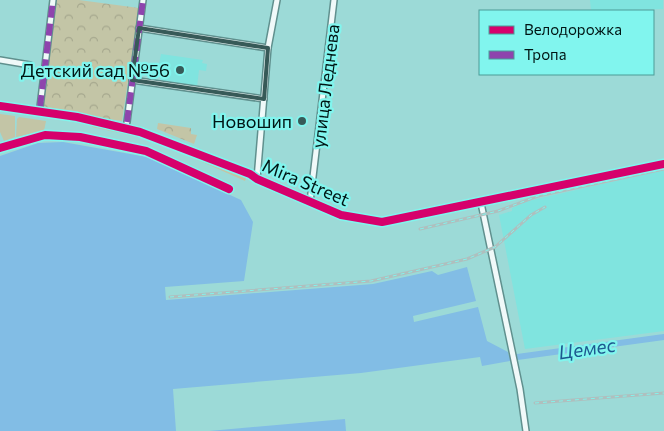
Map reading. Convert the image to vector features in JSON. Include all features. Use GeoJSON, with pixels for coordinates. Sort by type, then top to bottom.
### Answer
{"type":"FeatureCollection","features":[{"type":"Feature","properties":{"kind":"street"},"geometry":{"type":"LineString","coordinates":[[40,107],[53,0]]}},
{"type":"Feature","properties":{"kind":"street"},"geometry":{"type":"LineString","coordinates":[[127,122],[141,28],[143,0]]}},
{"type":"Feature","properties":{"kind":"street"},"geometry":{"type":"LineString","coordinates":[[257,179],[268,48],[277,0]]}},
{"type":"Feature","properties":{"kind":"street","name":"улица Леднева"},"geometry":{"type":"LineString","coordinates":[[310,202],[334,0]]}},
{"type":"Feature","properties":{"kind":"street"},"geometry":{"type":"LineString","coordinates":[[141,28],[268,48]]}},
{"type":"Feature","properties":{"kind":"street"},"geometry":{"type":"LineString","coordinates":[[0,60],[30,64]]}},
{"type":"Feature","properties":{"kind":"street"},"geometry":{"type":"LineString","coordinates":[[132,80],[264,99]]}},
{"type":"Feature","properties":{"kind":"street","name":"Mira Street"},"geometry":{"type":"LineString","coordinates":[[0,106],[77,117],[140,132],[250,174],[257,179],[341,215],[374,222],[481,203],[664,164]]}},
{"type":"Feature","properties":{"kind":"street"},"geometry":{"type":"LineString","coordinates":[[481,203],[515,365],[526,431]]}},
{"type":"Feature","properties":{"kind":"highlighted area"},"geometry":{"type":"Polygon","coordinates":[[[139,28],[268,48],[264,99],[132,80],[139,28]]]}},
{"type":"Feature","properties":{"kind":"shaded area"},"geometry":{"type":"Polygon","coordinates":[[[590,0],[663,0],[663,9],[591,10],[590,0]]]}},
{"type":"Feature","properties":{"kind":"shaded area","name":"Детский сад №56"},"geometry":{"type":"Polygon","coordinates":[[[161,54],[203,60],[202,63],[207,64],[206,71],[199,70],[197,87],[160,81],[162,65],[159,64],[161,54]]]}},
{"type":"Feature","properties":{"kind":"shaded area"},"geometry":{"type":"Polygon","coordinates":[[[63,142],[147,157],[241,200],[253,222],[244,281],[165,287],[166,300],[373,284],[432,271],[438,275],[467,267],[476,301],[413,316],[414,322],[478,307],[487,341],[508,352],[510,361],[482,366],[480,357],[361,373],[173,389],[176,431],[0,431],[0,156],[38,143],[63,142]]]}},
{"type":"Feature","properties":{"kind":"shaded area"},"geometry":{"type":"Polygon","coordinates":[[[664,170],[664,331],[525,349],[499,215],[512,211],[512,208],[528,201],[664,170]]]}},
{"type":"Feature","properties":{"kind":"shaded area"},"geometry":{"type":"Polygon","coordinates":[[[345,419],[346,431],[209,431],[345,419]]]}},
{"type":"Feature","properties":{"kind":"green space"},"geometry":{"type":"Polygon","coordinates":[[[55,0],[79,0],[139,8],[122,121],[41,108],[55,0]]]}},
{"type":"Feature","properties":{"kind":"green space"},"geometry":{"type":"Polygon","coordinates":[[[0,114],[15,116],[15,137],[4,141],[0,132],[0,114]]]}},
{"type":"Feature","properties":{"kind":"green space"},"geometry":{"type":"Polygon","coordinates":[[[19,117],[46,121],[44,131],[16,137],[17,119],[19,117]]]}},
{"type":"Feature","properties":{"kind":"green space"},"geometry":{"type":"Polygon","coordinates":[[[93,123],[133,131],[246,178],[245,181],[153,140],[92,127],[93,123]]]}},
{"type":"Feature","properties":{"kind":"green space"},"geometry":{"type":"Polygon","coordinates":[[[158,123],[191,128],[191,134],[197,135],[194,144],[157,129],[158,123]]]}},
{"type":"Feature","properties":{"kind":"waterway","name":"Цемес"},"geometry":{"type":"LineString","coordinates":[[510,358],[664,337]]}},
{"type":"Feature","properties":{"kind":"railway"},"geometry":{"type":"LineString","coordinates":[[420,229],[498,211],[538,196],[664,169]]}},
{"type":"Feature","properties":{"kind":"railway"},"geometry":{"type":"LineString","coordinates":[[170,297],[371,281],[467,259],[495,247],[531,215],[545,207]]}},
{"type":"Feature","properties":{"kind":"railway"},"geometry":{"type":"LineString","coordinates":[[535,403],[664,393]]}},
{"type":"Feature","properties":{"kind":"marked path"},"geometry":{"type":"LineString","coordinates":[[40,107],[53,0]]}},
{"type":"Feature","properties":{"kind":"marked path"},"geometry":{"type":"LineString","coordinates":[[127,122],[143,0]]}},
{"type":"Feature","properties":{"kind":"cycle path"},"geometry":{"type":"LineString","coordinates":[[0,106],[77,117],[140,132],[250,174],[257,179],[341,215],[382,222],[664,164]]}},
{"type":"Feature","properties":{"kind":"cycle path"},"geometry":{"type":"LineString","coordinates":[[0,148],[45,135],[80,137],[146,151],[229,189]]}},
{"type":"Feature","properties":{"kind":"place","name":"Детский сад №56"},"geometry":{"type":"Point","coordinates":[180,70]}},
{"type":"Feature","properties":{"kind":"place","name":"Новошип"},"geometry":{"type":"Point","coordinates":[302,121]}}]}
